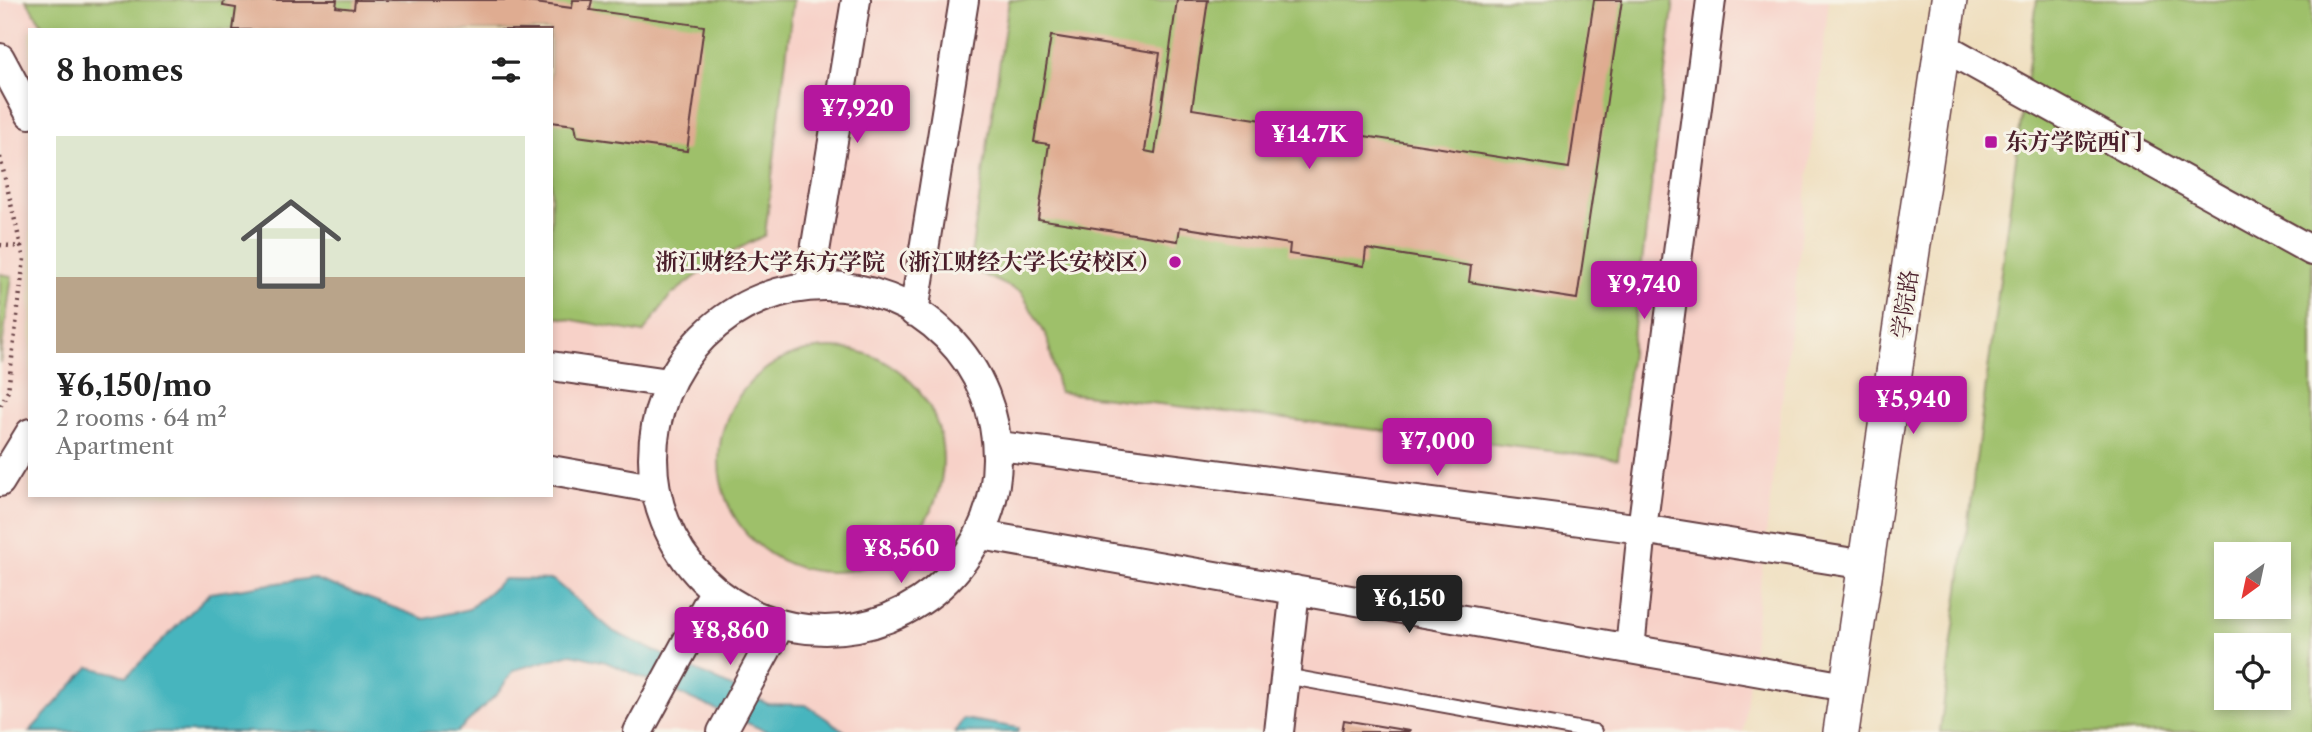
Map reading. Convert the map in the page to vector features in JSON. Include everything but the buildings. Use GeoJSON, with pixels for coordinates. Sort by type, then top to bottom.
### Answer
{"type":"FeatureCollection","features":[{"type":"Feature","properties":{"kind":"street"},"geometry":{"type":"LineString","coordinates":[[810,282],[856,0]]}},
{"type":"Feature","properties":{"kind":"street"},"geometry":{"type":"LineString","coordinates":[[914,312],[964,0]]}},
{"type":"Feature","properties":{"kind":"street"},"geometry":{"type":"LineString","coordinates":[[1630,649],[1642,529],[1711,0]]}},
{"type":"Feature","properties":{"kind":"street","name":"学院路"},"geometry":{"type":"LineString","coordinates":[[1840,732],[1949,0]]}},
{"type":"Feature","properties":{"kind":"street"},"geometry":{"type":"LineString","coordinates":[[1942,46],[2312,251]]}},
{"type":"Feature","properties":{"kind":"street"},"geometry":{"type":"LineString","coordinates":[[0,58],[28,110]]}},
{"type":"Feature","properties":{"kind":"street"},"geometry":{"type":"LineString","coordinates":[[810,282],[886,297],[931,322],[967,360],[990,406],[999,446],[994,497],[981,535],[954,575],[918,605],[875,624],[828,631],[780,625],[714,592],[692,567],[662,515],[652,488],[657,419],[670,383],[698,341],[737,309],[810,282]]}},
{"type":"Feature","properties":{"kind":"street"},"geometry":{"type":"LineString","coordinates":[[553,366],[670,383]]}},
{"type":"Feature","properties":{"kind":"street"},"geometry":{"type":"LineString","coordinates":[[0,482],[28,436]]}},
{"type":"Feature","properties":{"kind":"street"},"geometry":{"type":"LineString","coordinates":[[999,446],[1642,529],[1866,565]]}},
{"type":"Feature","properties":{"kind":"street"},"geometry":{"type":"LineString","coordinates":[[553,470],[652,488]]}},
{"type":"Feature","properties":{"kind":"street"},"geometry":{"type":"LineString","coordinates":[[981,535],[1846,687]]}},
{"type":"Feature","properties":{"kind":"street"},"geometry":{"type":"LineString","coordinates":[[1279,732],[1295,590]]}},
{"type":"Feature","properties":{"kind":"street"},"geometry":{"type":"LineString","coordinates":[[638,732],[714,592]]}},
{"type":"Feature","properties":{"kind":"street"},"geometry":{"type":"LineString","coordinates":[[722,732],[780,625]]}},
{"type":"Feature","properties":{"kind":"lane"},"geometry":{"type":"LineString","coordinates":[[1285,676],[1594,732]]}},
{"type":"Feature","properties":{"kind":"path"},"geometry":{"type":"LineString","coordinates":[[0,157],[24,259],[8,391],[0,407]]}},
{"type":"Feature","properties":{"kind":"path"},"geometry":{"type":"LineString","coordinates":[[0,245],[21,247]]}},
{"type":"Feature","properties":{"kind":"shaded area","name":"浙江财经大学东方学院（浙江财经大学长安校区）"},"geometry":{"type":"Polygon","coordinates":[[[0,0],[1829,0],[1743,732],[0,732],[0,0]]]}},
{"type":"Feature","properties":{"kind":"green space"},"geometry":{"type":"Polygon","coordinates":[[[26,0],[793,0],[765,235],[720,258],[670,296],[643,333],[553,316],[553,28],[45,28],[26,0]]]}},
{"type":"Feature","properties":{"kind":"green space"},"geometry":{"type":"Polygon","coordinates":[[[1009,0],[1674,0],[1618,459],[1059,392],[1047,337],[1021,292],[969,268],[1009,0]]]}},
{"type":"Feature","properties":{"kind":"green space"},"geometry":{"type":"Polygon","coordinates":[[[2037,0],[2312,0],[2312,732],[1940,732],[2037,0]]]}},
{"type":"Feature","properties":{"kind":"green space"},"geometry":{"type":"Polygon","coordinates":[[[0,274],[12,276],[0,363],[0,274]]]}},
{"type":"Feature","properties":{"kind":"green space"},"geometry":{"type":"Polygon","coordinates":[[[831,348],[853,350],[884,361],[910,381],[930,407],[941,438],[941,482],[930,513],[910,539],[884,559],[853,570],[831,572],[809,570],[778,559],[752,539],[732,513],[721,482],[719,460],[721,438],[732,407],[752,381],[778,361],[809,350],[831,348]]]}},
{"type":"Feature","properties":{"kind":"water"},"geometry":{"type":"Polygon","coordinates":[[[312,578],[425,619],[469,609],[504,579],[553,580],[614,632],[768,704],[806,705],[846,732],[768,732],[606,662],[571,654],[514,670],[498,693],[457,732],[29,732],[89,667],[127,676],[210,593],[312,578]]]}},
{"type":"Feature","properties":{"kind":"water"},"geometry":{"type":"Polygon","coordinates":[[[963,719],[1019,728],[1018,732],[955,732],[963,719]]]}},
{"type":"Feature","properties":{"kind":"place","name":"东方学院西门"},"geometry":{"type":"Point","coordinates":[1991,142]}},
{"type":"Feature","properties":{"kind":"place","name":"浙江财经大学东方学院（浙江财经大学长安校区）"},"geometry":{"type":"Point","coordinates":[1175,262]}}]}
